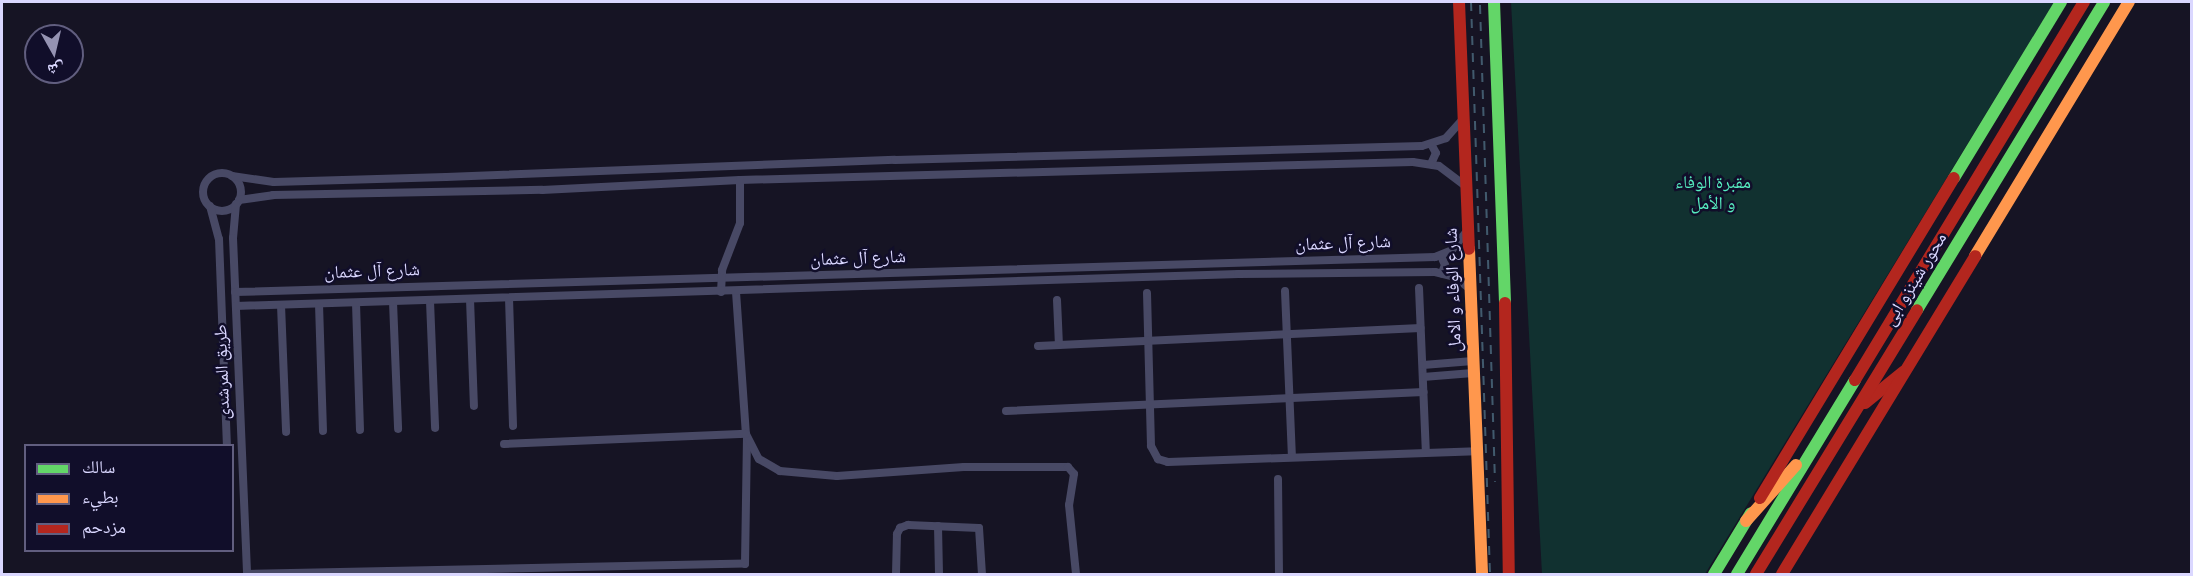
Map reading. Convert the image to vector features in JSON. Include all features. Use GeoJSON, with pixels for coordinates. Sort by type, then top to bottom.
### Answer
{"type":"FeatureCollection","features":[{"type":"Feature","properties":{"kind":"main road","name":"شارع الوفاء و الامل"},"geometry":{"type":"LineString","coordinates":[[1459,2],[1480,571]]}},
{"type":"Feature","properties":{"kind":"main road"},"geometry":{"type":"LineString","coordinates":[[1494,2],[1508,396],[1509,574]]}},
{"type":"Feature","properties":{"kind":"main road"},"geometry":{"type":"LineString","coordinates":[[1714,574],[1787,458],[2061,2]]}},
{"type":"Feature","properties":{"kind":"main road","name":"محور شينزو ابى"},"geometry":{"type":"LineString","coordinates":[[1737,574],[2084,2]]}},
{"type":"Feature","properties":{"kind":"main road","name":"محور شينزو ابى"},"geometry":{"type":"LineString","coordinates":[[1756,574],[2104,2]]}},
{"type":"Feature","properties":{"kind":"main road"},"geometry":{"type":"LineString","coordinates":[[1782,574],[2129,2]]}},
{"type":"Feature","properties":{"kind":"main road"},"geometry":{"type":"LineString","coordinates":[[1856,411],[1903,372]]}},
{"type":"Feature","properties":{"kind":"main road"},"geometry":{"type":"LineString","coordinates":[[1746,520],[1818,441]]}},
{"type":"Feature","properties":{"kind":"street"},"geometry":{"type":"LineString","coordinates":[[1464,118],[1453,132],[1431,144],[895,160],[320,181],[264,182],[217,174],[208,179],[203,193],[210,206],[221,211],[238,202],[273,195],[542,190],[740,180],[1413,162],[1431,164],[1454,174],[1467,186]]}},
{"type":"Feature","properties":{"kind":"street"},"geometry":{"type":"LineString","coordinates":[[1431,144],[1436,153],[1431,164]]}},
{"type":"Feature","properties":{"kind":"street"},"geometry":{"type":"LineString","coordinates":[[895,160],[895,176]]}},
{"type":"Feature","properties":{"kind":"street"},"geometry":{"type":"LineString","coordinates":[[232,176],[240,187],[238,202]]}},
{"type":"Feature","properties":{"kind":"street"},"geometry":{"type":"LineString","coordinates":[[721,292],[721,278],[740,223],[740,180]]}},
{"type":"Feature","properties":{"kind":"street","name":"طريق المرشدى"},"geometry":{"type":"LineString","coordinates":[[238,202],[233,226],[247,574]]}},
{"type":"Feature","properties":{"kind":"street","name":"طريق المرشدى"},"geometry":{"type":"LineString","coordinates":[[210,206],[218,231],[227,444]]}},
{"type":"Feature","properties":{"kind":"street"},"geometry":{"type":"LineString","coordinates":[[1442,273],[1445,263],[1441,256],[1457,246],[1469,228]]}},
{"type":"Feature","properties":{"kind":"street","name":"شارع آل عثمان"},"geometry":{"type":"LineString","coordinates":[[235,292],[1441,256]]}},
{"type":"Feature","properties":{"kind":"street","name":"شارع آل عثمان"},"geometry":{"type":"LineString","coordinates":[[236,306],[736,292],[1238,274],[1442,273],[1460,280],[1471,291]]}},
{"type":"Feature","properties":{"kind":"street"},"geometry":{"type":"LineString","coordinates":[[1419,288],[1426,452]]}},
{"type":"Feature","properties":{"kind":"street"},"geometry":{"type":"LineString","coordinates":[[264,291],[259,299],[264,306]]}},
{"type":"Feature","properties":{"kind":"street"},"geometry":{"type":"LineString","coordinates":[[1285,291],[1293,457]]}},
{"type":"Feature","properties":{"kind":"street"},"geometry":{"type":"LineString","coordinates":[[247,574],[745,564],[747,436],[736,292]]}},
{"type":"Feature","properties":{"kind":"street"},"geometry":{"type":"LineString","coordinates":[[1148,293],[1150,446],[1154,456],[1163,461],[1476,451]]}},
{"type":"Feature","properties":{"kind":"street"},"geometry":{"type":"LineString","coordinates":[[509,298],[513,426]]}},
{"type":"Feature","properties":{"kind":"street"},"geometry":{"type":"LineString","coordinates":[[470,300],[474,406]]}},
{"type":"Feature","properties":{"kind":"street"},"geometry":{"type":"LineString","coordinates":[[1057,300],[1059,345]]}},
{"type":"Feature","properties":{"kind":"street"},"geometry":{"type":"LineString","coordinates":[[430,301],[435,428]]}},
{"type":"Feature","properties":{"kind":"street"},"geometry":{"type":"LineString","coordinates":[[393,302],[398,429]]}},
{"type":"Feature","properties":{"kind":"street"},"geometry":{"type":"LineString","coordinates":[[356,303],[360,430]]}},
{"type":"Feature","properties":{"kind":"street"},"geometry":{"type":"LineString","coordinates":[[319,304],[323,431]]}},
{"type":"Feature","properties":{"kind":"street"},"geometry":{"type":"LineString","coordinates":[[281,305],[286,432]]}},
{"type":"Feature","properties":{"kind":"street"},"geometry":{"type":"LineString","coordinates":[[1038,346],[1421,328]]}},
{"type":"Feature","properties":{"kind":"street"},"geometry":{"type":"LineString","coordinates":[[1423,365],[1444,364],[1473,367]]}},
{"type":"Feature","properties":{"kind":"street"},"geometry":{"type":"LineString","coordinates":[[1444,364],[1445,375]]}},
{"type":"Feature","properties":{"kind":"street"},"geometry":{"type":"LineString","coordinates":[[1423,377],[1445,375],[1473,367]]}},
{"type":"Feature","properties":{"kind":"street"},"geometry":{"type":"LineString","coordinates":[[1006,411],[1424,392]]}},
{"type":"Feature","properties":{"kind":"street"},"geometry":{"type":"LineString","coordinates":[[504,444],[747,436]]}},
{"type":"Feature","properties":{"kind":"street"},"geometry":{"type":"LineString","coordinates":[[747,436],[759,459],[774,468],[792,473],[837,476],[964,467],[1068,467],[1074,474],[1069,505],[1077,574]]}},
{"type":"Feature","properties":{"kind":"street"},"geometry":{"type":"LineString","coordinates":[[1278,479],[1279,574]]}},
{"type":"Feature","properties":{"kind":"street"},"geometry":{"type":"LineString","coordinates":[[896,574],[897,534],[900,528],[938,526],[979,528],[982,574]]}},
{"type":"Feature","properties":{"kind":"street"},"geometry":{"type":"LineString","coordinates":[[938,526],[939,574]]}},
{"type":"Feature","properties":{"kind":"green space","name":"مقبرة الوفاء و الأمل"},"geometry":{"type":"Polygon","coordinates":[[[1511,2],[2054,2],[1705,574],[1542,574],[1511,2]]]}},
{"type":"Feature","properties":{"kind":"railway"},"geometry":{"type":"LineString","coordinates":[[1471,2],[1490,574]]}},
{"type":"Feature","properties":{"kind":"railway"},"geometry":{"type":"LineString","coordinates":[[1480,5],[1495,482]]}},
{"type":"Feature","properties":{"kind":"traffic: fast"},"geometry":{"type":"LineString","coordinates":[[1494,2],[1505,303]]}},
{"type":"Feature","properties":{"kind":"traffic: fast"},"geometry":{"type":"LineString","coordinates":[[1954,178],[2061,2]]}},
{"type":"Feature","properties":{"kind":"traffic: fast"},"geometry":{"type":"LineString","coordinates":[[1917,310],[2104,2]]}},
{"type":"Feature","properties":{"kind":"traffic: fast"},"geometry":{"type":"LineString","coordinates":[[1737,574],[1855,380]]}},
{"type":"Feature","properties":{"kind":"traffic: fast"},"geometry":{"type":"LineString","coordinates":[[1714,574],[1751,513]]}},
{"type":"Feature","properties":{"kind":"traffic: slow"},"geometry":{"type":"LineString","coordinates":[[1975,256],[2129,2]]}},
{"type":"Feature","properties":{"kind":"traffic: slow"},"geometry":{"type":"LineString","coordinates":[[1469,249],[1482,574]]}},
{"type":"Feature","properties":{"kind":"traffic: slow"},"geometry":{"type":"LineString","coordinates":[[1746,521],[1796,465]]}},
{"type":"Feature","properties":{"kind":"traffic: jam"},"geometry":{"type":"LineString","coordinates":[[1459,2],[1469,249]]}},
{"type":"Feature","properties":{"kind":"traffic: jam"},"geometry":{"type":"LineString","coordinates":[[1855,380],[2084,2]]}},
{"type":"Feature","properties":{"kind":"traffic: jam"},"geometry":{"type":"LineString","coordinates":[[1760,498],[1954,178]]}},
{"type":"Feature","properties":{"kind":"traffic: jam"},"geometry":{"type":"LineString","coordinates":[[1782,574],[1975,256]]}},
{"type":"Feature","properties":{"kind":"traffic: jam"},"geometry":{"type":"LineString","coordinates":[[1505,303],[1509,574]]}},
{"type":"Feature","properties":{"kind":"traffic: jam"},"geometry":{"type":"LineString","coordinates":[[1756,574],[1917,310]]}},
{"type":"Feature","properties":{"kind":"traffic: jam"},"geometry":{"type":"LineString","coordinates":[[1865,403],[1903,372]]}}]}
